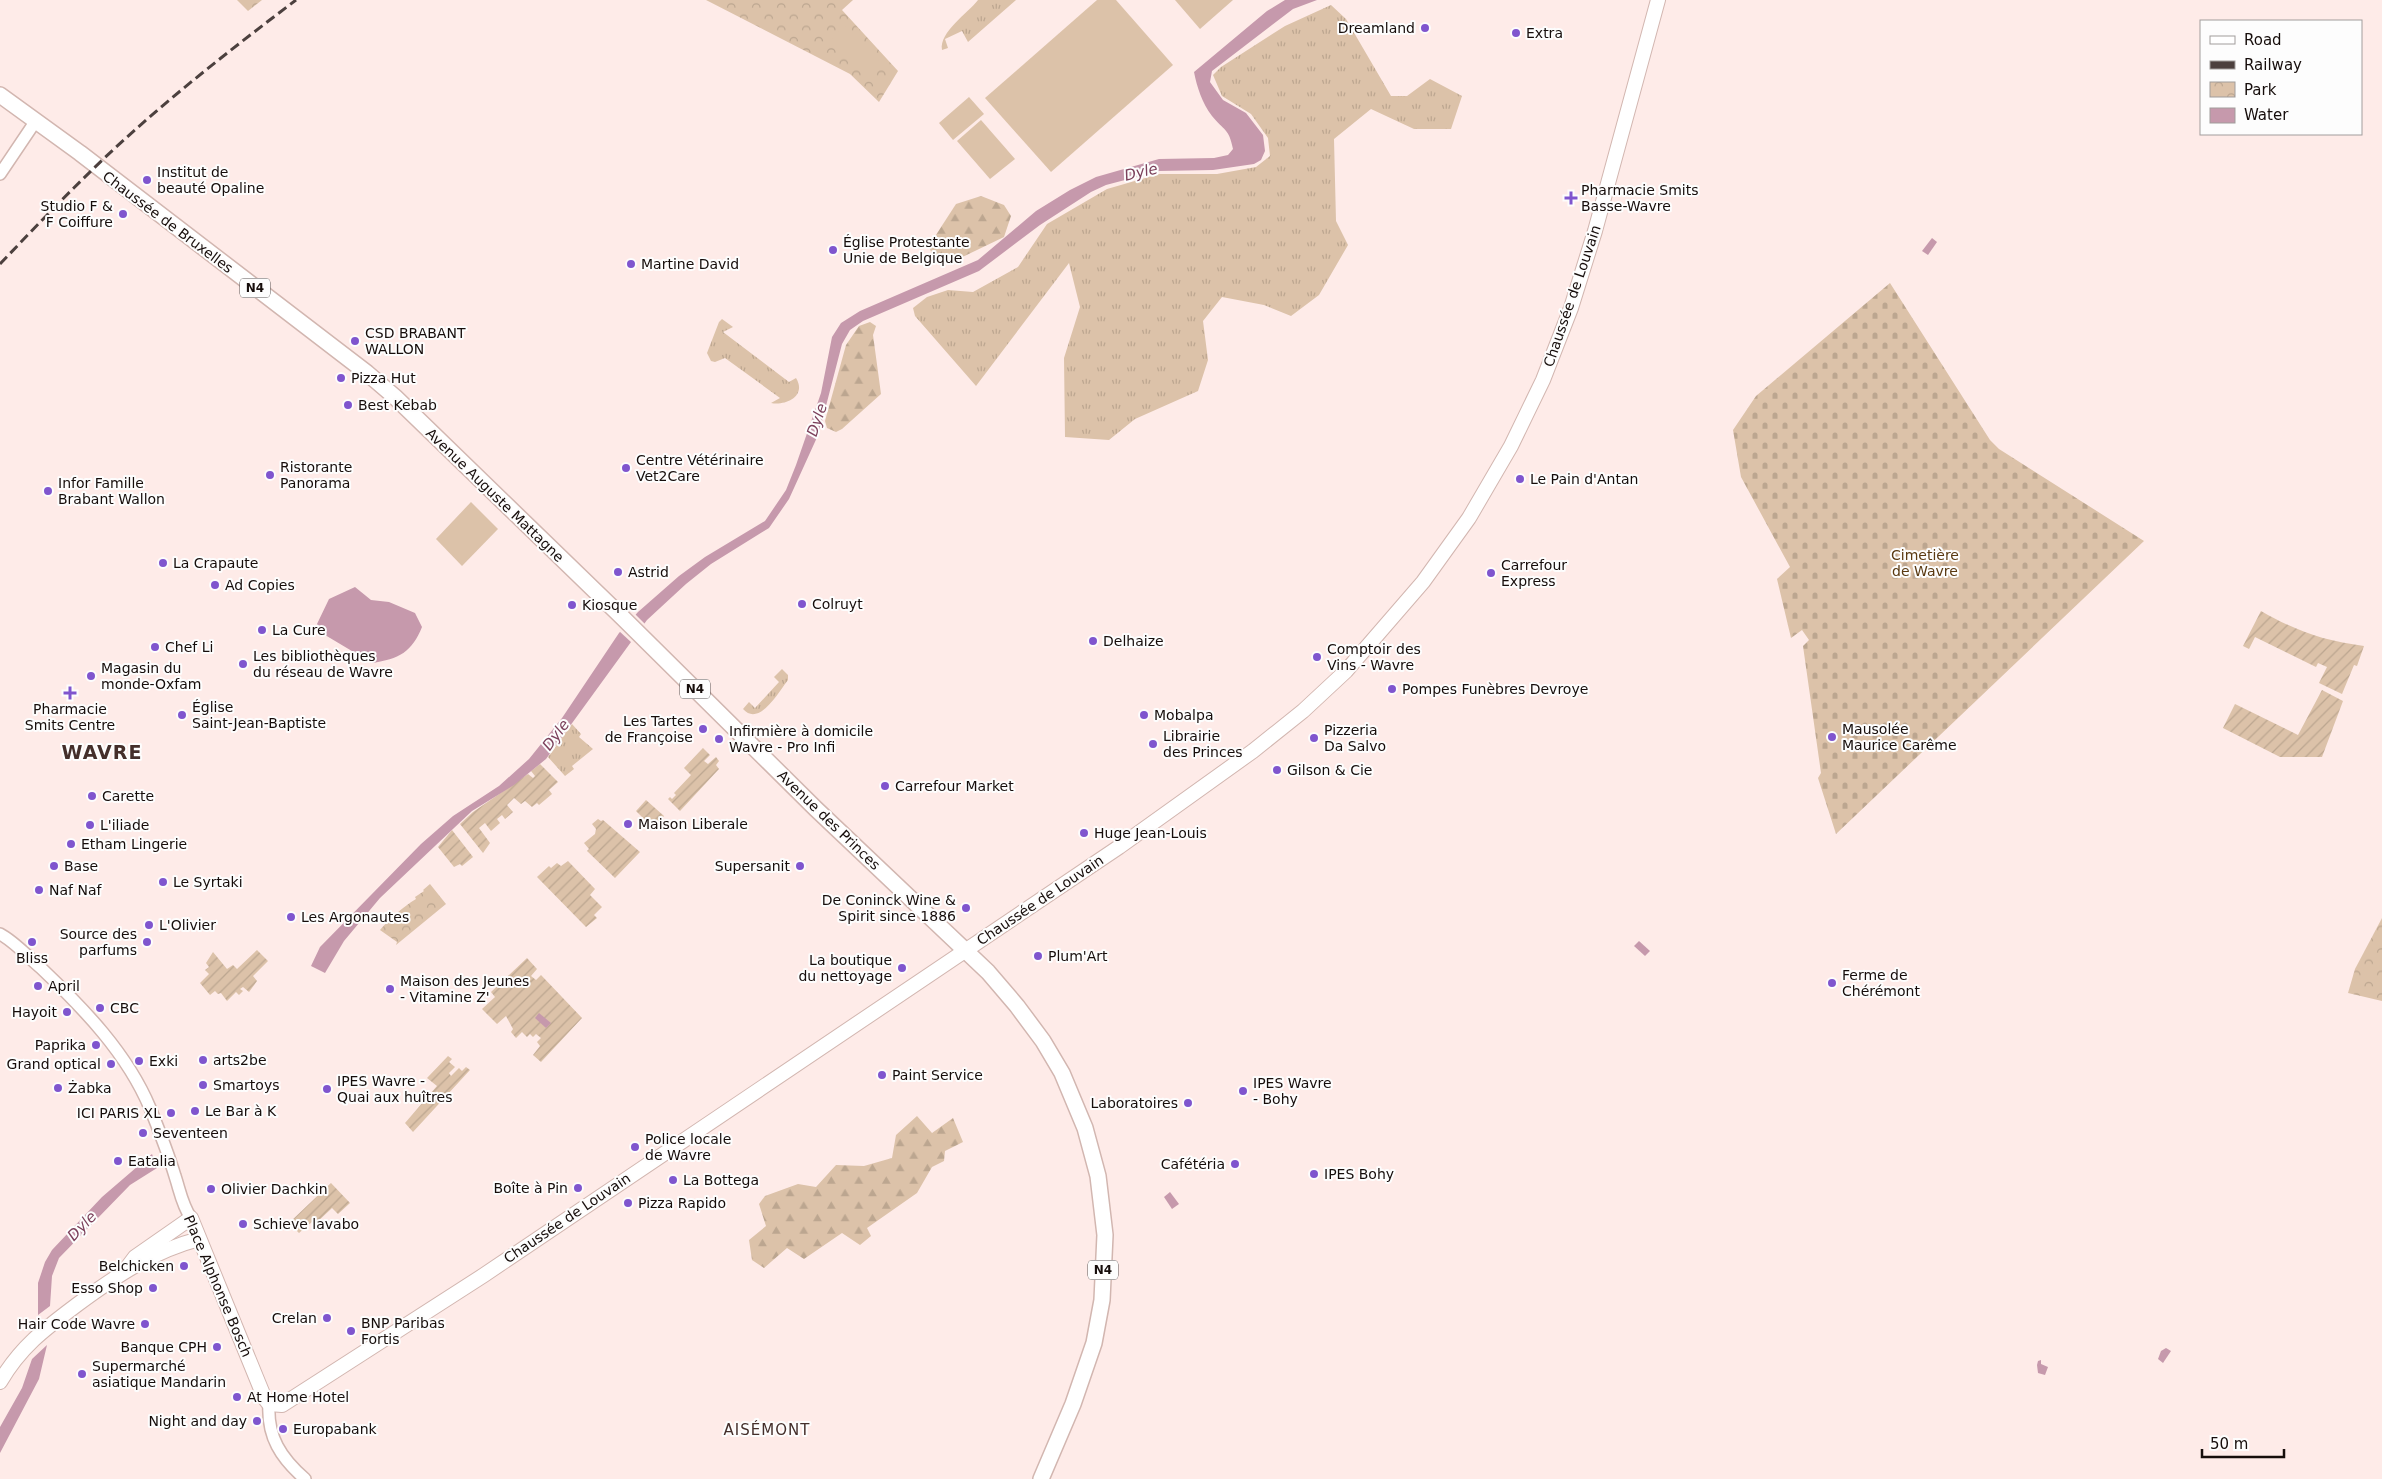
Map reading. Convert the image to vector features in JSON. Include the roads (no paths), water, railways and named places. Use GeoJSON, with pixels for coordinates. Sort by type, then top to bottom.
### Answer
{"type":"FeatureCollection","features":[{"type":"Feature","properties":{"kind":"main road","name":"Chaussée de Louvain"},"geometry":{"type":"LineString","coordinates":[[269,1404],[282,1405],[364,1354],[1118,847],[1253,752],[1346,671],[1423,582],[1469,518],[1511,446],[1543,380],[1571,308],[1595,231],[1658,0]]}},
{"type":"Feature","properties":{"kind":"main road","name":"Chaussée de Bruxelles"},"geometry":{"type":"LineString","coordinates":[[0,95],[80,153],[382,386]]}},
{"type":"Feature","properties":{"kind":"main road","name":"Avenue Auguste Mattagne"},"geometry":{"type":"LineString","coordinates":[[382,386],[608,604]]}},
{"type":"Feature","properties":{"kind":"main road","name":"Avenue des Princes"},"geometry":{"type":"LineString","coordinates":[[608,604],[816,809],[965,950]]}},
{"type":"Feature","properties":{"kind":"main road","name":"N4"},"geometry":{"type":"LineString","coordinates":[[965,950],[1017,1006],[1057,1065],[1084,1128],[1098,1176],[1105,1235],[1100,1308],[1094,1342],[1082,1379],[1041,1479]]}},
{"type":"Feature","properties":{"kind":"main road","name":"Place Alphonse Bosch"},"geometry":{"type":"LineString","coordinates":[[191,1218],[265,1399],[269,1404]]}},
{"type":"Feature","properties":{"kind":"main road"},"geometry":{"type":"LineString","coordinates":[[126,1269],[135,1257],[191,1218]]}},
{"type":"Feature","properties":{"kind":"main road"},"geometry":{"type":"LineString","coordinates":[[0,1382],[21,1352],[40,1331],[126,1269],[153,1255],[200,1239]]}},
{"type":"Feature","properties":{"kind":"street"},"geometry":{"type":"LineString","coordinates":[[0,174],[35,122]]}},
{"type":"Feature","properties":{"kind":"street","name":"Place Alphonse Bosch"},"geometry":{"type":"LineString","coordinates":[[0,934],[16,945],[75,1000],[100,1029],[141,1089],[170,1162],[183,1206],[191,1218]]}},
{"type":"Feature","properties":{"kind":"street"},"geometry":{"type":"LineString","coordinates":[[269,1404],[268,1420],[273,1440],[294,1469],[306,1479]]}},
{"type":"Feature","properties":{"kind":"water","name":"Dyle"},"geometry":{"type":"Polygon","coordinates":[[[1285,0],[1317,0],[1293,9],[1212,71],[1210,82],[1223,100],[1246,113],[1263,135],[1265,151],[1261,160],[1254,164],[1213,170],[1159,171],[1106,185],[1091,192],[1040,225],[979,271],[863,321],[850,330],[842,344],[819,433],[789,499],[769,528],[711,564],[647,620],[546,759],[514,785],[472,811],[380,898],[344,941],[325,973],[311,966],[320,947],[421,844],[453,816],[499,786],[529,759],[562,718],[619,633],[638,612],[679,576],[705,557],[765,521],[786,490],[796,465],[821,393],[832,337],[841,323],[860,311],[978,260],[1036,211],[1070,190],[1096,177],[1159,159],[1214,158],[1228,155],[1233,149],[1230,137],[1205,106],[1194,72],[1267,11],[1285,0]]]}},
{"type":"Feature","properties":{"kind":"water"},"geometry":{"type":"Polygon","coordinates":[[[1932,238],[1937,242],[1928,255],[1922,251],[1932,238]]]}},
{"type":"Feature","properties":{"kind":"water"},"geometry":{"type":"Polygon","coordinates":[[[355,587],[371,600],[389,602],[415,613],[422,627],[414,643],[403,653],[390,659],[372,663],[320,632],[317,624],[329,599],[355,587]]]}},
{"type":"Feature","properties":{"kind":"water"},"geometry":{"type":"Polygon","coordinates":[[[1639,941],[1650,951],[1645,956],[1634,946],[1639,941]]]}},
{"type":"Feature","properties":{"kind":"water"},"geometry":{"type":"Polygon","coordinates":[[[539,1013],[551,1023],[546,1028],[535,1018],[539,1013]]]}},
{"type":"Feature","properties":{"kind":"water","name":"Dyle"},"geometry":{"type":"Polygon","coordinates":[[[152,1154],[157,1168],[130,1185],[59,1258],[52,1276],[50,1306],[38,1315],[38,1283],[45,1262],[52,1250],[102,1197],[152,1154]]]}},
{"type":"Feature","properties":{"kind":"water"},"geometry":{"type":"Polygon","coordinates":[[[1170,1192],[1179,1204],[1172,1209],[1164,1197],[1170,1192]]]}},
{"type":"Feature","properties":{"kind":"water"},"geometry":{"type":"Polygon","coordinates":[[[47,1345],[39,1379],[0,1453],[0,1427],[22,1388],[32,1359],[47,1345]]]}},
{"type":"Feature","properties":{"kind":"water"},"geometry":{"type":"Polygon","coordinates":[[[2166,1348],[2171,1351],[2163,1363],[2158,1359],[2161,1351],[2166,1348]]]}},
{"type":"Feature","properties":{"kind":"water"},"geometry":{"type":"Polygon","coordinates":[[[2041,1360],[2041,1364],[2048,1367],[2045,1375],[2038,1373],[2037,1365],[2038,1361],[2041,1360]]]}},
{"type":"Feature","properties":{"kind":"railway"},"geometry":{"type":"LineString","coordinates":[[0,264],[126,138],[210,67],[296,0]]}},
{"type":"Feature","properties":{"kind":"place","name":"Dreamland"},"geometry":{"type":"Point","coordinates":[1425,28]}},
{"type":"Feature","properties":{"kind":"place","name":"Extra"},"geometry":{"type":"Point","coordinates":[1516,33]}},
{"type":"Feature","properties":{"kind":"place","name":"Institut de beauté Opaline"},"geometry":{"type":"Point","coordinates":[147,180]}},
{"type":"Feature","properties":{"kind":"place","name":"Pharmacie Smits Basse-Wavre"},"geometry":{"type":"Point","coordinates":[1571,198]}},
{"type":"Feature","properties":{"kind":"place","name":"Studio F & F Coiffure"},"geometry":{"type":"Point","coordinates":[123,214]}},
{"type":"Feature","properties":{"kind":"place","name":"Église Protestante Unie de Belgique"},"geometry":{"type":"Point","coordinates":[833,250]}},
{"type":"Feature","properties":{"kind":"place","name":"Martine David"},"geometry":{"type":"Point","coordinates":[631,264]}},
{"type":"Feature","properties":{"kind":"place","name":"CSD BRABANT WALLON"},"geometry":{"type":"Point","coordinates":[355,341]}},
{"type":"Feature","properties":{"kind":"place","name":"Pizza Hut"},"geometry":{"type":"Point","coordinates":[341,378]}},
{"type":"Feature","properties":{"kind":"place","name":"Best Kebab"},"geometry":{"type":"Point","coordinates":[348,405]}},
{"type":"Feature","properties":{"kind":"place","name":"Centre Vétérinaire Vet2Care"},"geometry":{"type":"Point","coordinates":[626,468]}},
{"type":"Feature","properties":{"kind":"place","name":"Ristorante Panorama"},"geometry":{"type":"Point","coordinates":[270,475]}},
{"type":"Feature","properties":{"kind":"place","name":"Le Pain d'Antan"},"geometry":{"type":"Point","coordinates":[1520,479]}},
{"type":"Feature","properties":{"kind":"place","name":"Infor Famille Brabant Wallon"},"geometry":{"type":"Point","coordinates":[48,491]}},
{"type":"Feature","properties":{"kind":"place","name":"La Crapaute"},"geometry":{"type":"Point","coordinates":[163,563]}},
{"type":"Feature","properties":{"kind":"place","name":"Astrid"},"geometry":{"type":"Point","coordinates":[618,572]}},
{"type":"Feature","properties":{"kind":"place","name":"Carrefour Express"},"geometry":{"type":"Point","coordinates":[1491,573]}},
{"type":"Feature","properties":{"kind":"place","name":"Ad Copies"},"geometry":{"type":"Point","coordinates":[215,585]}},
{"type":"Feature","properties":{"kind":"place","name":"Colruyt"},"geometry":{"type":"Point","coordinates":[802,604]}},
{"type":"Feature","properties":{"kind":"place","name":"Kiosque"},"geometry":{"type":"Point","coordinates":[572,605]}},
{"type":"Feature","properties":{"kind":"place","name":"La Cure"},"geometry":{"type":"Point","coordinates":[262,630]}},
{"type":"Feature","properties":{"kind":"place","name":"Delhaize"},"geometry":{"type":"Point","coordinates":[1093,641]}},
{"type":"Feature","properties":{"kind":"place","name":"Chef Li"},"geometry":{"type":"Point","coordinates":[155,647]}},
{"type":"Feature","properties":{"kind":"place","name":"Comptoir des Vins - Wavre"},"geometry":{"type":"Point","coordinates":[1317,657]}},
{"type":"Feature","properties":{"kind":"place","name":"Les bibliothèques du réseau de Wavre"},"geometry":{"type":"Point","coordinates":[243,664]}},
{"type":"Feature","properties":{"kind":"place","name":"Magasin du monde-Oxfam"},"geometry":{"type":"Point","coordinates":[91,676]}},
{"type":"Feature","properties":{"kind":"place","name":"Pompes Funèbres Devroye"},"geometry":{"type":"Point","coordinates":[1392,689]}},
{"type":"Feature","properties":{"kind":"place","name":"Pharmacie Smits Centre"},"geometry":{"type":"Point","coordinates":[70,693]}},
{"type":"Feature","properties":{"kind":"place","name":"Église Saint-Jean-Baptiste"},"geometry":{"type":"Point","coordinates":[182,715]}},
{"type":"Feature","properties":{"kind":"place","name":"Mobalpa"},"geometry":{"type":"Point","coordinates":[1144,715]}},
{"type":"Feature","properties":{"kind":"place","name":"Les Tartes de Françoise"},"geometry":{"type":"Point","coordinates":[703,729]}},
{"type":"Feature","properties":{"kind":"place","name":"Mausolée Maurice Carême"},"geometry":{"type":"Point","coordinates":[1832,737]}},
{"type":"Feature","properties":{"kind":"place","name":"Pizzeria Da Salvo"},"geometry":{"type":"Point","coordinates":[1314,738]}},
{"type":"Feature","properties":{"kind":"place","name":"Infirmière à domicile Wavre - Pro Infi"},"geometry":{"type":"Point","coordinates":[719,739]}},
{"type":"Feature","properties":{"kind":"place","name":"Librairie des Princes"},"geometry":{"type":"Point","coordinates":[1153,744]}},
{"type":"Feature","properties":{"kind":"place","name":"Gilson & Cie"},"geometry":{"type":"Point","coordinates":[1277,770]}},
{"type":"Feature","properties":{"kind":"place","name":"Carrefour Market"},"geometry":{"type":"Point","coordinates":[885,786]}},
{"type":"Feature","properties":{"kind":"place","name":"Carette"},"geometry":{"type":"Point","coordinates":[92,796]}},
{"type":"Feature","properties":{"kind":"place","name":"Maison Liberale"},"geometry":{"type":"Point","coordinates":[628,824]}},
{"type":"Feature","properties":{"kind":"place","name":"L'iliade"},"geometry":{"type":"Point","coordinates":[90,825]}},
{"type":"Feature","properties":{"kind":"place","name":"Huge Jean-Louis"},"geometry":{"type":"Point","coordinates":[1084,833]}},
{"type":"Feature","properties":{"kind":"place","name":"Etham Lingerie"},"geometry":{"type":"Point","coordinates":[71,844]}},
{"type":"Feature","properties":{"kind":"place","name":"Base"},"geometry":{"type":"Point","coordinates":[54,866]}},
{"type":"Feature","properties":{"kind":"place","name":"Supersanit"},"geometry":{"type":"Point","coordinates":[800,866]}},
{"type":"Feature","properties":{"kind":"place","name":"Le Syrtaki"},"geometry":{"type":"Point","coordinates":[163,882]}},
{"type":"Feature","properties":{"kind":"place","name":"Naf Naf"},"geometry":{"type":"Point","coordinates":[39,890]}},
{"type":"Feature","properties":{"kind":"place","name":"De Coninck Wine & Spirit since 1886"},"geometry":{"type":"Point","coordinates":[966,908]}},
{"type":"Feature","properties":{"kind":"place","name":"Les Argonautes"},"geometry":{"type":"Point","coordinates":[291,917]}},
{"type":"Feature","properties":{"kind":"place","name":"L'Olivier"},"geometry":{"type":"Point","coordinates":[149,925]}},
{"type":"Feature","properties":{"kind":"place","name":"Bliss"},"geometry":{"type":"Point","coordinates":[32,942]}},
{"type":"Feature","properties":{"kind":"place","name":"Source des parfums"},"geometry":{"type":"Point","coordinates":[147,942]}},
{"type":"Feature","properties":{"kind":"place","name":"Plum'Art"},"geometry":{"type":"Point","coordinates":[1038,956]}},
{"type":"Feature","properties":{"kind":"place","name":"La boutique du nettoyage"},"geometry":{"type":"Point","coordinates":[902,968]}},
{"type":"Feature","properties":{"kind":"place","name":"Ferme de Chérémont"},"geometry":{"type":"Point","coordinates":[1832,983]}},
{"type":"Feature","properties":{"kind":"place","name":"April"},"geometry":{"type":"Point","coordinates":[38,986]}},
{"type":"Feature","properties":{"kind":"place","name":"Maison des Jeunes - Vitamine Z'"},"geometry":{"type":"Point","coordinates":[390,989]}},
{"type":"Feature","properties":{"kind":"place","name":"CBC"},"geometry":{"type":"Point","coordinates":[100,1008]}},
{"type":"Feature","properties":{"kind":"place","name":"Hayoit"},"geometry":{"type":"Point","coordinates":[67,1012]}},
{"type":"Feature","properties":{"kind":"place","name":"Paprika"},"geometry":{"type":"Point","coordinates":[96,1045]}},
{"type":"Feature","properties":{"kind":"place","name":"arts2be"},"geometry":{"type":"Point","coordinates":[203,1060]}},
{"type":"Feature","properties":{"kind":"place","name":"Exki"},"geometry":{"type":"Point","coordinates":[139,1061]}},
{"type":"Feature","properties":{"kind":"place","name":"Grand optical"},"geometry":{"type":"Point","coordinates":[111,1064]}},
{"type":"Feature","properties":{"kind":"place","name":"Paint Service"},"geometry":{"type":"Point","coordinates":[882,1075]}},
{"type":"Feature","properties":{"kind":"place","name":"Smartoys"},"geometry":{"type":"Point","coordinates":[203,1085]}},
{"type":"Feature","properties":{"kind":"place","name":"Żabka"},"geometry":{"type":"Point","coordinates":[58,1088]}},
{"type":"Feature","properties":{"kind":"place","name":"IPES Wavre - Quai aux huîtres"},"geometry":{"type":"Point","coordinates":[327,1089]}},
{"type":"Feature","properties":{"kind":"place","name":"IPES Wavre - Bohy"},"geometry":{"type":"Point","coordinates":[1243,1091]}},
{"type":"Feature","properties":{"kind":"place","name":"Laboratoires"},"geometry":{"type":"Point","coordinates":[1188,1103]}},
{"type":"Feature","properties":{"kind":"place","name":"Le Bar à K"},"geometry":{"type":"Point","coordinates":[195,1111]}},
{"type":"Feature","properties":{"kind":"place","name":"ICI PARIS XL"},"geometry":{"type":"Point","coordinates":[171,1113]}},
{"type":"Feature","properties":{"kind":"place","name":"Seventeen"},"geometry":{"type":"Point","coordinates":[143,1133]}},
{"type":"Feature","properties":{"kind":"place","name":"Police locale de Wavre"},"geometry":{"type":"Point","coordinates":[635,1147]}},
{"type":"Feature","properties":{"kind":"place","name":"Eatalia"},"geometry":{"type":"Point","coordinates":[118,1161]}},
{"type":"Feature","properties":{"kind":"place","name":"Cafétéria"},"geometry":{"type":"Point","coordinates":[1235,1164]}},
{"type":"Feature","properties":{"kind":"place","name":"IPES Bohy"},"geometry":{"type":"Point","coordinates":[1314,1174]}},
{"type":"Feature","properties":{"kind":"place","name":"La Bottega"},"geometry":{"type":"Point","coordinates":[673,1180]}},
{"type":"Feature","properties":{"kind":"place","name":"Boîte à Pin"},"geometry":{"type":"Point","coordinates":[578,1188]}},
{"type":"Feature","properties":{"kind":"place","name":"Olivier Dachkin"},"geometry":{"type":"Point","coordinates":[211,1189]}},
{"type":"Feature","properties":{"kind":"place","name":"Pizza Rapido"},"geometry":{"type":"Point","coordinates":[628,1203]}},
{"type":"Feature","properties":{"kind":"place","name":"Schieve lavabo"},"geometry":{"type":"Point","coordinates":[243,1224]}},
{"type":"Feature","properties":{"kind":"place","name":"Belchicken"},"geometry":{"type":"Point","coordinates":[184,1266]}},
{"type":"Feature","properties":{"kind":"place","name":"Esso Shop"},"geometry":{"type":"Point","coordinates":[153,1288]}},
{"type":"Feature","properties":{"kind":"place","name":"Crelan"},"geometry":{"type":"Point","coordinates":[327,1318]}},
{"type":"Feature","properties":{"kind":"place","name":"Hair Code Wavre"},"geometry":{"type":"Point","coordinates":[145,1324]}},
{"type":"Feature","properties":{"kind":"place","name":"BNP Paribas Fortis"},"geometry":{"type":"Point","coordinates":[351,1331]}},
{"type":"Feature","properties":{"kind":"place","name":"Banque CPH"},"geometry":{"type":"Point","coordinates":[217,1347]}},
{"type":"Feature","properties":{"kind":"place","name":"Supermarché asiatique Mandarin"},"geometry":{"type":"Point","coordinates":[82,1374]}},
{"type":"Feature","properties":{"kind":"place","name":"At Home Hotel"},"geometry":{"type":"Point","coordinates":[237,1397]}},
{"type":"Feature","properties":{"kind":"place","name":"Night and day"},"geometry":{"type":"Point","coordinates":[257,1421]}},
{"type":"Feature","properties":{"kind":"place","name":"Europabank"},"geometry":{"type":"Point","coordinates":[283,1429]}},
{"type":"Feature","properties":{"kind":"district","name":"WAVRE"},"geometry":{"type":"Point","coordinates":[102,752]}},
{"type":"Feature","properties":{"kind":"district","name":"AISÉMONT"},"geometry":{"type":"Point","coordinates":[767,1430]}},
{"type":"Feature","properties":{"kind":"park label","name":"Cimetière de Wavre"},"geometry":{"type":"Point","coordinates":[1925,564]}}]}
